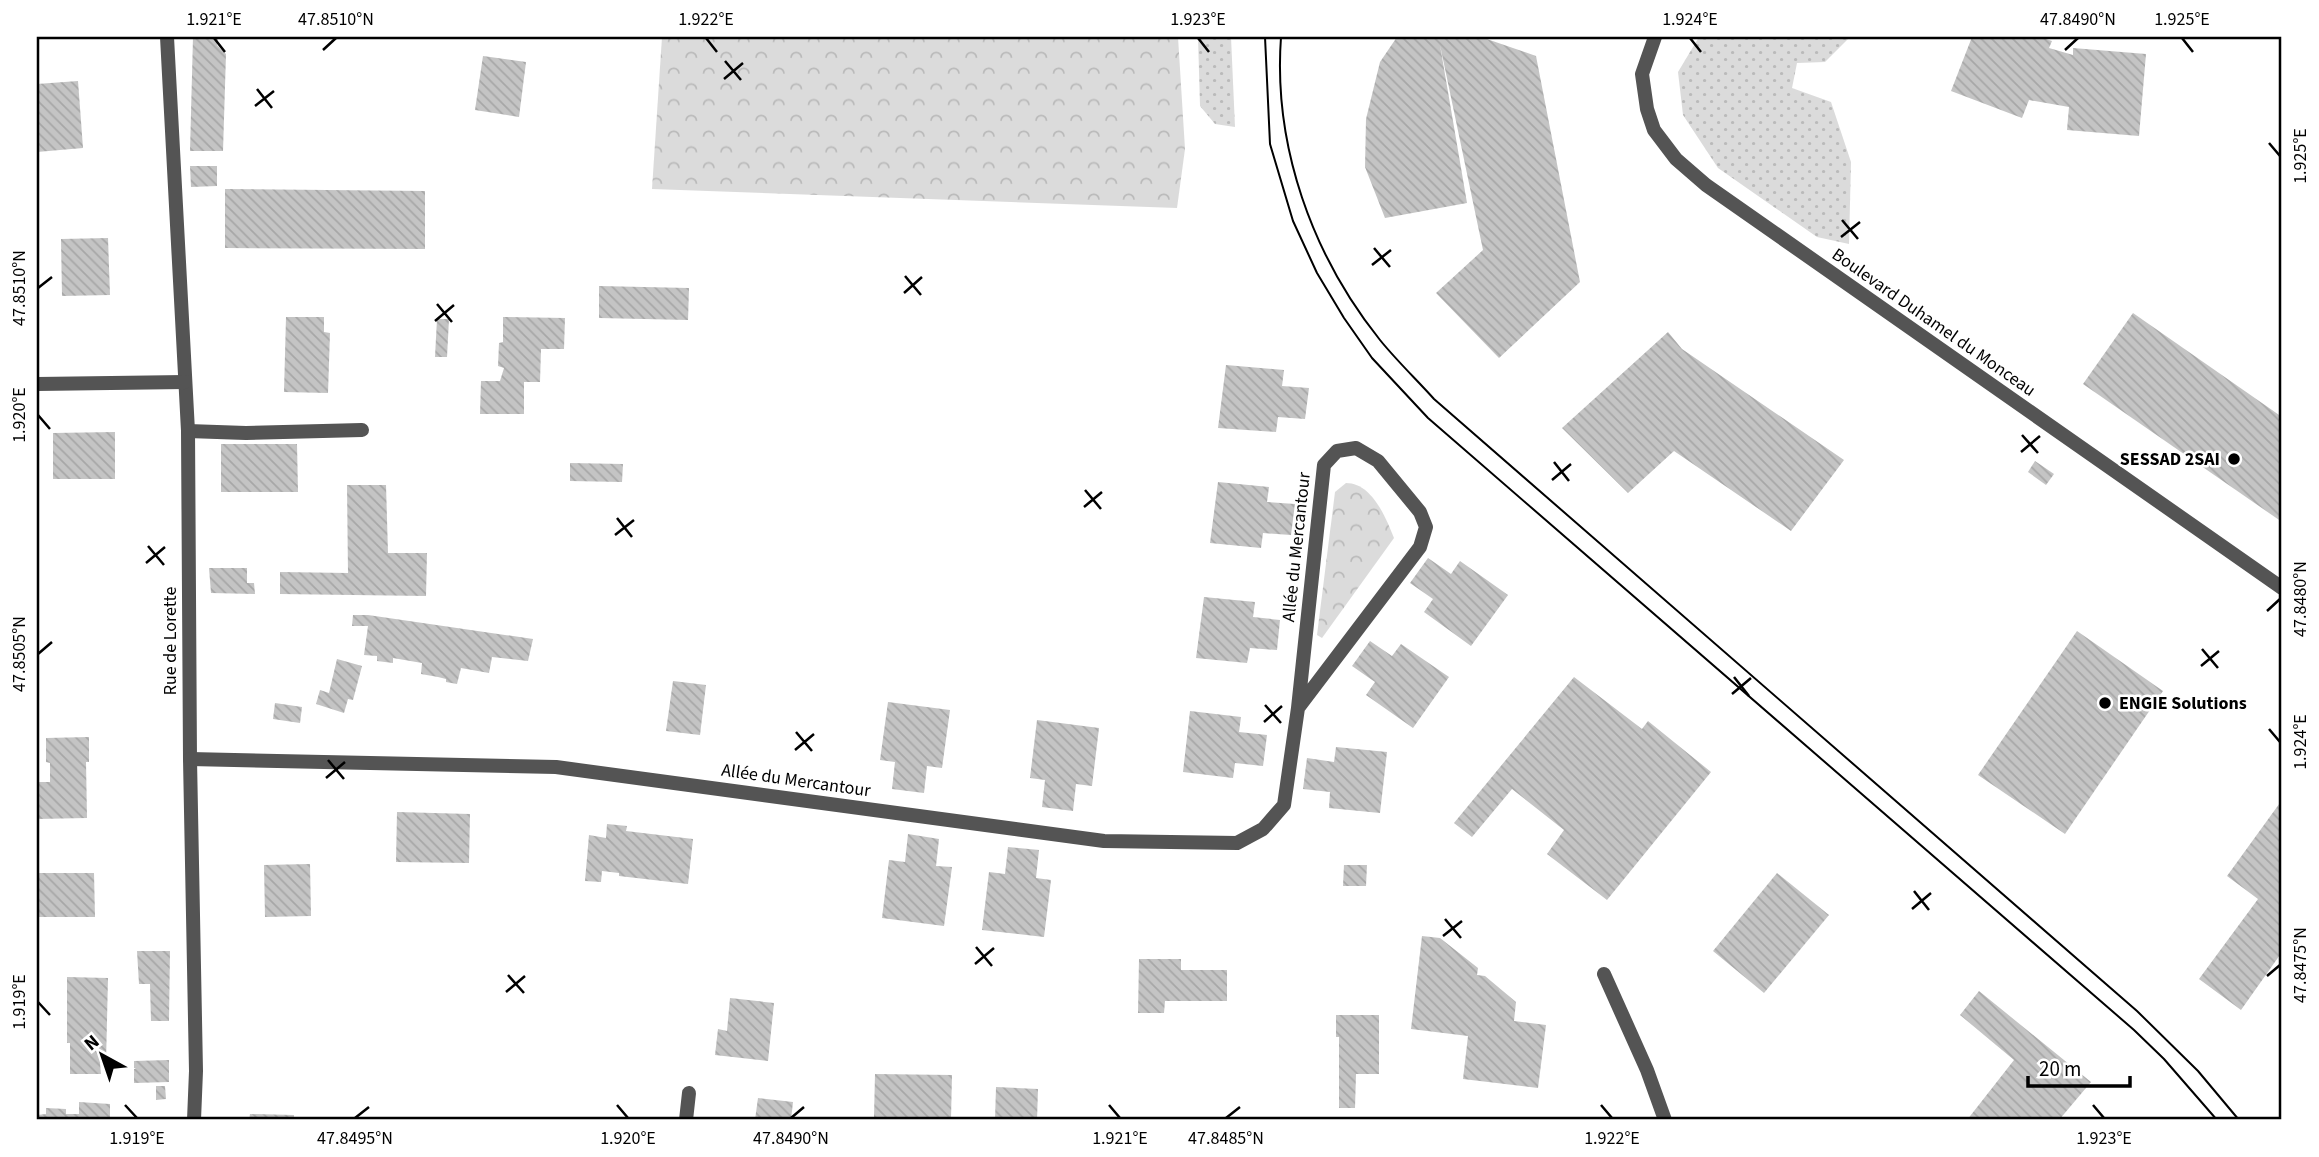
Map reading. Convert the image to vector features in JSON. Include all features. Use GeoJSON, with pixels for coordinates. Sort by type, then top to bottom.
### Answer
{"type":"FeatureCollection","features":[{"type":"Feature","properties":{"kind":"street","name":"Rue de Lorette"},"geometry":{"type":"LineString","coordinates":[[167,37],[188,431],[196,1071],[194,1120]]}},
{"type":"Feature","properties":{"kind":"street","name":"Boulevard Duhamel du Monceau"},"geometry":{"type":"LineString","coordinates":[[1655,37],[1642,74],[1647,109],[1654,131],[1676,159],[1706,186],[2282,588]]}},
{"type":"Feature","properties":{"kind":"street"},"geometry":{"type":"LineString","coordinates":[[37,384],[185,382]]}},
{"type":"Feature","properties":{"kind":"street"},"geometry":{"type":"LineString","coordinates":[[188,431],[246,433],[362,430]]}},
{"type":"Feature","properties":{"kind":"street","name":"Allée du Mercantour"},"geometry":{"type":"LineString","coordinates":[[190,759],[556,767],[1104,841],[1237,843],[1263,829],[1284,804],[1298,708],[1324,465],[1337,451],[1356,447],[1377,461],[1420,512],[1426,527],[1420,547],[1298,708]]}},
{"type":"Feature","properties":{"kind":"street"},"geometry":{"type":"LineString","coordinates":[[1604,974],[1647,1070],[1665,1120]]}},
{"type":"Feature","properties":{"kind":"street"},"geometry":{"type":"LineString","coordinates":[[686,1120],[688,1093]]}},
{"type":"Feature","properties":{"kind":"green space"},"geometry":{"type":"Polygon","coordinates":[[[662,37],[1178,37],[1185,149],[1177,208],[652,189],[662,37]]]}},
{"type":"Feature","properties":{"kind":"green space"},"geometry":{"type":"Polygon","coordinates":[[[1198,37],[1231,37],[1235,127],[1215,124],[1200,106],[1198,37]]]}},
{"type":"Feature","properties":{"kind":"green space"},"geometry":{"type":"Polygon","coordinates":[[[1699,37],[1850,37],[1825,62],[1797,63],[1792,88],[1831,102],[1851,162],[1849,244],[1817,237],[1718,168],[1683,115],[1678,72],[1699,37]]]}},
{"type":"Feature","properties":{"kind":"green space"},"geometry":{"type":"Polygon","coordinates":[[[1346,483],[1371,495],[1394,538],[1322,638],[1317,635],[1335,492],[1346,483]]]}},
{"type":"Feature","properties":{"kind":"building"},"geometry":{"type":"Polygon","coordinates":[[[193,37],[218,37],[217,45],[226,54],[223,151],[190,151],[193,37]]]}},
{"type":"Feature","properties":{"kind":"building"},"geometry":{"type":"Polygon","coordinates":[[[1397,37],[1481,37],[1536,56],[1580,282],[1499,358],[1436,293],[1483,250],[1440,45],[1467,203],[1385,218],[1365,167],[1366,119],[1380,62],[1397,37]]]}},
{"type":"Feature","properties":{"kind":"building"},"geometry":{"type":"Polygon","coordinates":[[[1972,37],[2040,37],[2052,41],[2049,48],[2073,55],[2073,48],[2146,54],[2139,136],[2067,130],[2069,107],[2029,100],[2022,118],[1951,91],[1972,37]]]}},
{"type":"Feature","properties":{"kind":"building"},"geometry":{"type":"Polygon","coordinates":[[[483,56],[526,62],[519,117],[475,110],[483,56]]]}},
{"type":"Feature","properties":{"kind":"building"},"geometry":{"type":"Polygon","coordinates":[[[78,81],[83,148],[37,152],[37,84],[78,81]]]}},
{"type":"Feature","properties":{"kind":"building"},"geometry":{"type":"Polygon","coordinates":[[[190,166],[217,166],[217,186],[191,187],[190,166]]]}},
{"type":"Feature","properties":{"kind":"building"},"geometry":{"type":"Polygon","coordinates":[[[225,189],[425,191],[425,249],[225,248],[225,189]]]}},
{"type":"Feature","properties":{"kind":"building"},"geometry":{"type":"Polygon","coordinates":[[[108,238],[110,295],[62,296],[61,239],[108,238]]]}},
{"type":"Feature","properties":{"kind":"building"},"geometry":{"type":"Polygon","coordinates":[[[599,286],[689,288],[688,320],[599,318],[599,286]]]}},
{"type":"Feature","properties":{"kind":"building"},"geometry":{"type":"Polygon","coordinates":[[[2133,313],[2282,417],[2282,522],[2083,384],[2133,313]]]}},
{"type":"Feature","properties":{"kind":"building"},"geometry":{"type":"Polygon","coordinates":[[[286,317],[324,317],[324,332],[330,333],[328,393],[284,392],[286,317]]]}},
{"type":"Feature","properties":{"kind":"building"},"geometry":{"type":"Polygon","coordinates":[[[503,317],[565,318],[564,349],[541,349],[540,382],[524,382],[524,414],[480,414],[481,381],[500,381],[504,368],[498,366],[499,343],[503,342],[503,317]]]}},
{"type":"Feature","properties":{"kind":"building"},"geometry":{"type":"Polygon","coordinates":[[[437,319],[449,319],[447,357],[435,357],[437,319]]]}},
{"type":"Feature","properties":{"kind":"building"},"geometry":{"type":"Polygon","coordinates":[[[1668,332],[1682,349],[1844,460],[1791,531],[1674,451],[1628,493],[1562,428],[1668,332]]]}},
{"type":"Feature","properties":{"kind":"building"},"geometry":{"type":"Polygon","coordinates":[[[1226,365],[1284,370],[1282,386],[1309,388],[1305,419],[1278,417],[1276,432],[1218,428],[1226,365]]]}},
{"type":"Feature","properties":{"kind":"building"},"geometry":{"type":"Polygon","coordinates":[[[115,432],[115,479],[53,479],[53,433],[115,432]]]}},
{"type":"Feature","properties":{"kind":"building"},"geometry":{"type":"Polygon","coordinates":[[[221,444],[297,444],[298,492],[221,492],[221,444]]]}},
{"type":"Feature","properties":{"kind":"building"},"geometry":{"type":"Polygon","coordinates":[[[2035,461],[2054,474],[2046,485],[2028,472],[2035,461]]]}},
{"type":"Feature","properties":{"kind":"building"},"geometry":{"type":"Polygon","coordinates":[[[570,463],[623,464],[622,482],[570,481],[570,463]]]}},
{"type":"Feature","properties":{"kind":"building"},"geometry":{"type":"Polygon","coordinates":[[[1218,482],[1269,487],[1267,502],[1295,504],[1291,535],[1263,533],[1261,548],[1210,543],[1218,482]]]}},
{"type":"Feature","properties":{"kind":"building"},"geometry":{"type":"Polygon","coordinates":[[[347,485],[386,485],[388,553],[427,553],[426,596],[280,594],[280,572],[348,573],[347,485]]]}},
{"type":"Feature","properties":{"kind":"building"},"geometry":{"type":"Polygon","coordinates":[[[1428,558],[1451,574],[1460,561],[1508,595],[1471,646],[1424,612],[1433,599],[1410,583],[1428,558]]]}},
{"type":"Feature","properties":{"kind":"building"},"geometry":{"type":"Polygon","coordinates":[[[209,568],[247,568],[247,583],[254,583],[255,594],[211,593],[209,568]]]}},
{"type":"Feature","properties":{"kind":"building"},"geometry":{"type":"Polygon","coordinates":[[[1204,597],[1255,602],[1253,617],[1280,620],[1277,650],[1250,648],[1247,663],[1196,658],[1204,597]]]}},
{"type":"Feature","properties":{"kind":"building"},"geometry":{"type":"Polygon","coordinates":[[[353,615],[533,639],[528,661],[492,657],[489,673],[461,668],[457,684],[421,674],[422,663],[393,658],[393,663],[377,661],[377,656],[364,655],[368,626],[352,626],[353,615]]]}},
{"type":"Feature","properties":{"kind":"building"},"geometry":{"type":"Polygon","coordinates":[[[2077,631],[2163,691],[2065,834],[1978,775],[2077,631]]]}},
{"type":"Feature","properties":{"kind":"building"},"geometry":{"type":"Polygon","coordinates":[[[1370,641],[1392,656],[1401,644],[1449,677],[1413,728],[1366,695],[1375,682],[1352,666],[1370,641]]]}},
{"type":"Feature","properties":{"kind":"building"},"geometry":{"type":"Polygon","coordinates":[[[337,659],[362,666],[353,700],[348,699],[344,713],[316,704],[320,690],[329,693],[337,659]]]}},
{"type":"Feature","properties":{"kind":"building"},"geometry":{"type":"Polygon","coordinates":[[[1574,677],[1642,729],[1648,721],[1711,772],[1607,900],[1547,854],[1564,830],[1512,789],[1472,837],[1454,823],[1574,677]]]}},
{"type":"Feature","properties":{"kind":"building"},"geometry":{"type":"Polygon","coordinates":[[[673,681],[706,685],[700,735],[666,731],[673,681]]]}},
{"type":"Feature","properties":{"kind":"building"},"geometry":{"type":"Polygon","coordinates":[[[888,702],[950,710],[942,768],[927,766],[924,793],[892,789],[895,762],[880,760],[888,702]]]}},
{"type":"Feature","properties":{"kind":"building"},"geometry":{"type":"Polygon","coordinates":[[[275,703],[302,707],[300,723],[273,719],[275,703]]]}},
{"type":"Feature","properties":{"kind":"building"},"geometry":{"type":"Polygon","coordinates":[[[1190,711],[1241,717],[1239,732],[1267,735],[1263,766],[1235,763],[1233,778],[1183,772],[1190,711]]]}},
{"type":"Feature","properties":{"kind":"building"},"geometry":{"type":"Polygon","coordinates":[[[1037,720],[1099,728],[1092,786],[1076,784],[1073,811],[1042,807],[1045,780],[1030,778],[1037,720]]]}},
{"type":"Feature","properties":{"kind":"building"},"geometry":{"type":"Polygon","coordinates":[[[89,737],[89,762],[86,762],[87,818],[37,819],[37,782],[50,782],[50,763],[46,762],[46,738],[89,737]]]}},
{"type":"Feature","properties":{"kind":"building"},"geometry":{"type":"Polygon","coordinates":[[[1336,747],[1387,752],[1380,813],[1329,808],[1330,792],[1303,789],[1307,758],[1334,762],[1336,747]]]}},
{"type":"Feature","properties":{"kind":"building"},"geometry":{"type":"Polygon","coordinates":[[[2282,800],[2282,952],[2241,1010],[2199,979],[2258,899],[2227,876],[2282,800]]]}},
{"type":"Feature","properties":{"kind":"building"},"geometry":{"type":"Polygon","coordinates":[[[397,812],[470,814],[469,863],[396,862],[397,812]]]}},
{"type":"Feature","properties":{"kind":"building"},"geometry":{"type":"Polygon","coordinates":[[[607,824],[627,826],[626,831],[693,839],[688,884],[619,876],[619,873],[602,871],[601,882],[585,881],[589,835],[606,838],[607,824]]]}},
{"type":"Feature","properties":{"kind":"building"},"geometry":{"type":"Polygon","coordinates":[[[908,834],[939,839],[936,866],[952,867],[944,926],[882,918],[889,860],[905,862],[908,834]]]}},
{"type":"Feature","properties":{"kind":"building"},"geometry":{"type":"Polygon","coordinates":[[[1008,847],[1039,850],[1036,878],[1051,880],[1044,937],[982,930],[989,872],[1005,874],[1008,847]]]}},
{"type":"Feature","properties":{"kind":"building"},"geometry":{"type":"Polygon","coordinates":[[[310,864],[311,916],[265,917],[264,865],[310,864]]]}},
{"type":"Feature","properties":{"kind":"building"},"geometry":{"type":"Polygon","coordinates":[[[1344,865],[1367,865],[1366,886],[1343,886],[1344,865]]]}},
{"type":"Feature","properties":{"kind":"building"},"geometry":{"type":"Polygon","coordinates":[[[37,873],[94,873],[95,917],[37,917],[37,873]]]}},
{"type":"Feature","properties":{"kind":"building"},"geometry":{"type":"Polygon","coordinates":[[[1777,873],[1829,915],[1764,993],[1713,951],[1777,873]]]}},
{"type":"Feature","properties":{"kind":"building"},"geometry":{"type":"Polygon","coordinates":[[[1422,936],[1440,938],[1478,968],[1477,975],[1485,976],[1516,1002],[1514,1021],[1546,1025],[1538,1088],[1463,1079],[1468,1036],[1411,1029],[1422,936]]]}},
{"type":"Feature","properties":{"kind":"building"},"geometry":{"type":"Polygon","coordinates":[[[137,951],[170,951],[169,1021],[151,1021],[150,984],[139,984],[137,951]]]}},
{"type":"Feature","properties":{"kind":"building"},"geometry":{"type":"Polygon","coordinates":[[[1139,959],[1181,959],[1181,970],[1227,970],[1227,1001],[1165,1001],[1164,1013],[1138,1013],[1139,959]]]}},
{"type":"Feature","properties":{"kind":"building"},"geometry":{"type":"Polygon","coordinates":[[[67,977],[108,978],[106,1063],[100,1063],[101,1074],[70,1074],[67,977]]]}},
{"type":"Feature","properties":{"kind":"building"},"geometry":{"type":"Polygon","coordinates":[[[1979,991],[2091,1082],[2059,1120],[1967,1120],[2014,1060],[1960,1015],[1979,991]]]}},
{"type":"Feature","properties":{"kind":"building"},"geometry":{"type":"Polygon","coordinates":[[[730,998],[774,1003],[768,1061],[715,1055],[718,1029],[727,1031],[730,998]]]}},
{"type":"Feature","properties":{"kind":"building"},"geometry":{"type":"Polygon","coordinates":[[[1336,1015],[1379,1015],[1379,1074],[1356,1074],[1355,1108],[1339,1108],[1339,1037],[1336,1037],[1336,1015]]]}},
{"type":"Feature","properties":{"kind":"building"},"geometry":{"type":"Polygon","coordinates":[[[169,1060],[169,1082],[134,1083],[134,1061],[169,1060]]]}},
{"type":"Feature","properties":{"kind":"building"},"geometry":{"type":"Polygon","coordinates":[[[875,1074],[952,1075],[951,1119],[874,1117],[875,1074]]]}},
{"type":"Feature","properties":{"kind":"building"},"geometry":{"type":"Polygon","coordinates":[[[156,1086],[165,1086],[166,1099],[156,1100],[156,1086]]]}},
{"type":"Feature","properties":{"kind":"building"},"geometry":{"type":"Polygon","coordinates":[[[996,1087],[1038,1089],[1037,1120],[995,1120],[996,1087]]]}},
{"type":"Feature","properties":{"kind":"building"},"geometry":{"type":"Polygon","coordinates":[[[758,1098],[793,1102],[791,1120],[755,1120],[758,1098]]]}},
{"type":"Feature","properties":{"kind":"building"},"geometry":{"type":"Polygon","coordinates":[[[79,1102],[110,1104],[110,1120],[37,1120],[37,1115],[46,1114],[46,1108],[66,1109],[66,1114],[79,1114],[79,1102]]]}},
{"type":"Feature","properties":{"kind":"building"},"geometry":{"type":"Polygon","coordinates":[[[250,1114],[294,1115],[294,1120],[249,1120],[250,1114]]]}},
{"type":"Feature","properties":{"kind":"tram line"},"geometry":{"type":"LineString","coordinates":[[1265,37],[1270,144],[1293,221],[1317,273],[1372,358],[1428,418],[2134,1030],[2164,1059],[2217,1120]]}},
{"type":"Feature","properties":{"kind":"tram line"},"geometry":{"type":"LineString","coordinates":[[1281,37],[1280,78],[1284,118],[1302,198],[1335,272],[1356,307],[1393,355],[1434,399],[2137,1011],[2198,1071],[2239,1120]]}},
{"type":"Feature","properties":{"kind":"place","name":"SESSAD 2SAI"},"geometry":{"type":"Point","coordinates":[2234,459]}},
{"type":"Feature","properties":{"kind":"place","name":"ENGIE Solutions"},"geometry":{"type":"Point","coordinates":[2105,703]}}]}
